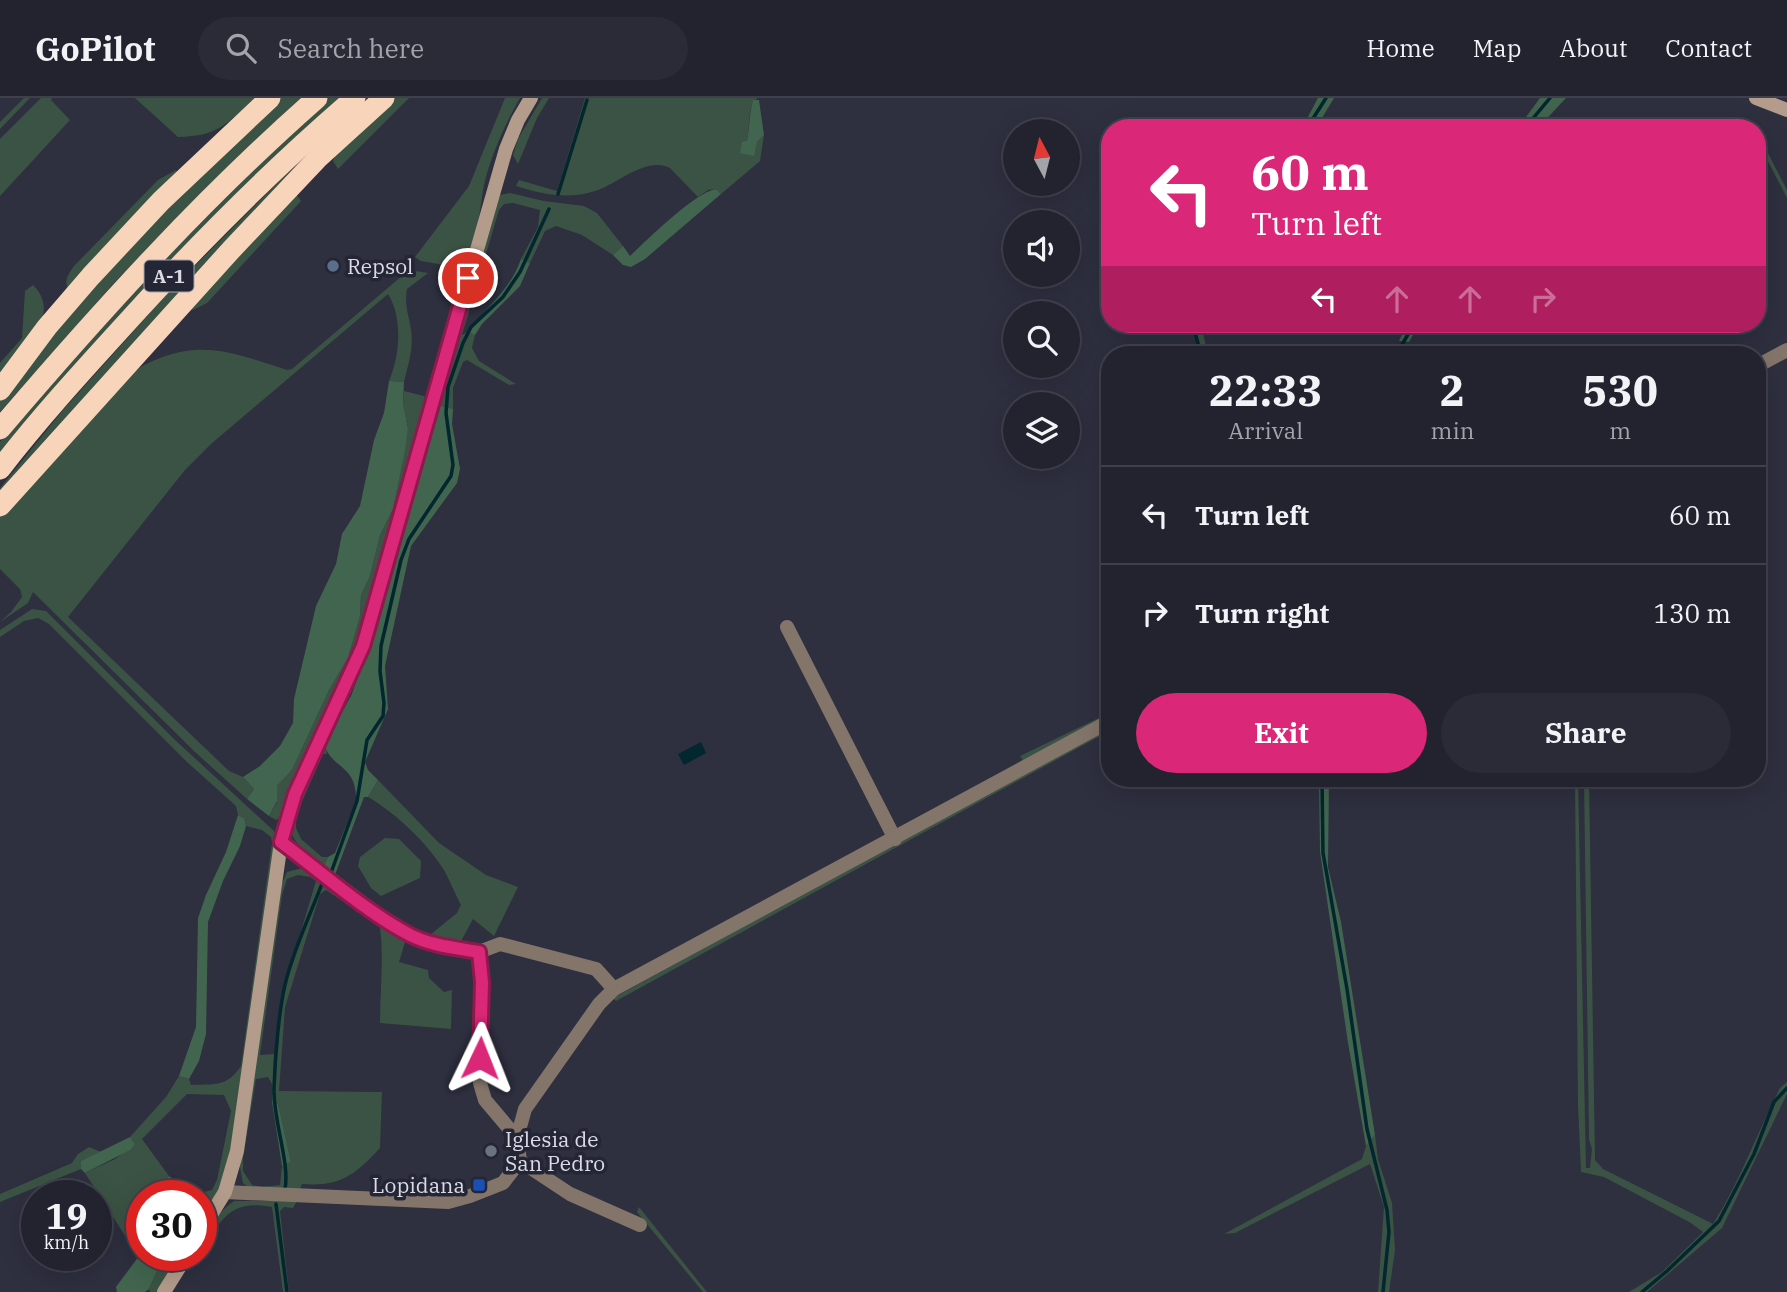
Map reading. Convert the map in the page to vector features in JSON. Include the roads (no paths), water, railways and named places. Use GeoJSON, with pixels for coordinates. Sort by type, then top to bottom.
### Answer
{"type":"FeatureCollection","features":[{"type":"Feature","properties":{"kind":"highway"},"geometry":{"type":"LineString","coordinates":[[0,390],[47,327],[92,276],[162,201],[270,98]]}},
{"type":"Feature","properties":{"kind":"highway","name":"A-1"},"geometry":{"type":"LineString","coordinates":[[0,429],[63,355],[156,254],[218,190],[317,98]]}},
{"type":"Feature","properties":{"kind":"highway","name":"A-1"},"geometry":{"type":"LineString","coordinates":[[0,469],[84,369],[167,278],[355,98]]}},
{"type":"Feature","properties":{"kind":"highway"},"geometry":{"type":"LineString","coordinates":[[0,506],[318,158],[384,98]]}},
{"type":"Feature","properties":{"kind":"street"},"geometry":{"type":"LineString","coordinates":[[217,1205],[225,1192],[240,1131],[281,842],[295,794],[363,646],[506,149],[531,98]]}},
{"type":"Feature","properties":{"kind":"street"},"geometry":{"type":"LineString","coordinates":[[1756,98],[1787,110]]}},
{"type":"Feature","properties":{"kind":"street"},"geometry":{"type":"LineString","coordinates":[[1766,361],[1787,350]]}},
{"type":"Feature","properties":{"kind":"street"},"geometry":{"type":"LineString","coordinates":[[786,627],[895,839]]}},
{"type":"Feature","properties":{"kind":"street"},"geometry":{"type":"LineString","coordinates":[[225,1192],[448,1202],[503,1182],[520,1161],[517,1138],[525,1109],[599,1004],[614,989],[1101,726]]}},
{"type":"Feature","properties":{"kind":"street"},"geometry":{"type":"LineString","coordinates":[[281,842],[379,915],[411,935],[441,946],[479,952],[500,944],[596,969],[614,989]]}},
{"type":"Feature","properties":{"kind":"street"},"geometry":{"type":"LineString","coordinates":[[479,952],[482,982],[480,1083],[485,1100],[517,1138]]}},
{"type":"Feature","properties":{"kind":"street"},"geometry":{"type":"LineString","coordinates":[[520,1161],[570,1194],[640,1224]]}},
{"type":"Feature","properties":{"kind":"street"},"geometry":{"type":"LineString","coordinates":[[164,1292],[177,1271]]}},
{"type":"Feature","properties":{"kind":"waterway"},"geometry":{"type":"LineString","coordinates":[[1313,119],[1326,98]]}},
{"type":"Feature","properties":{"kind":"waterway"},"geometry":{"type":"LineString","coordinates":[[1532,119],[1550,98]]}},
{"type":"Feature","properties":{"kind":"waterway"},"geometry":{"type":"LineString","coordinates":[[558,194],[587,100]]}},
{"type":"Feature","properties":{"kind":"waterway"},"geometry":{"type":"LineString","coordinates":[[332,870],[357,801],[367,740],[383,716],[381,646],[401,560],[409,539],[451,476],[453,465],[446,413],[448,387],[471,327],[503,297],[520,272],[549,209]]}},
{"type":"Feature","properties":{"kind":"waterway"},"geometry":{"type":"LineString","coordinates":[[1195,333],[1199,346]]}},
{"type":"Feature","properties":{"kind":"waterway"},"geometry":{"type":"LineString","coordinates":[[1401,346],[1409,333]]}},
{"type":"Feature","properties":{"kind":"waterway"},"geometry":{"type":"LineString","coordinates":[[1322,787],[1323,853],[1347,989],[1367,1129],[1387,1210],[1389,1232],[1383,1292]]}},
{"type":"Feature","properties":{"kind":"waterway"},"geometry":{"type":"LineString","coordinates":[[285,1189],[285,1166],[274,1101],[280,1017],[291,965],[323,881]]}},
{"type":"Feature","properties":{"kind":"waterway"},"geometry":{"type":"LineString","coordinates":[[1642,1292],[1719,1221],[1754,1154],[1774,1102],[1787,1088]]}},
{"type":"Feature","properties":{"kind":"waterway"},"geometry":{"type":"LineString","coordinates":[[276,1204],[287,1292]]}},
{"type":"Feature","properties":{"kind":"place","name":"Repsol"},"geometry":{"type":"Point","coordinates":[333,266]}},
{"type":"Feature","properties":{"kind":"place","name":"Iglesia de San Pedro"},"geometry":{"type":"Point","coordinates":[491,1151]}},
{"type":"Feature","properties":{"kind":"place","name":"Lopidana"},"geometry":{"type":"Point","coordinates":[479,1185]}}]}
